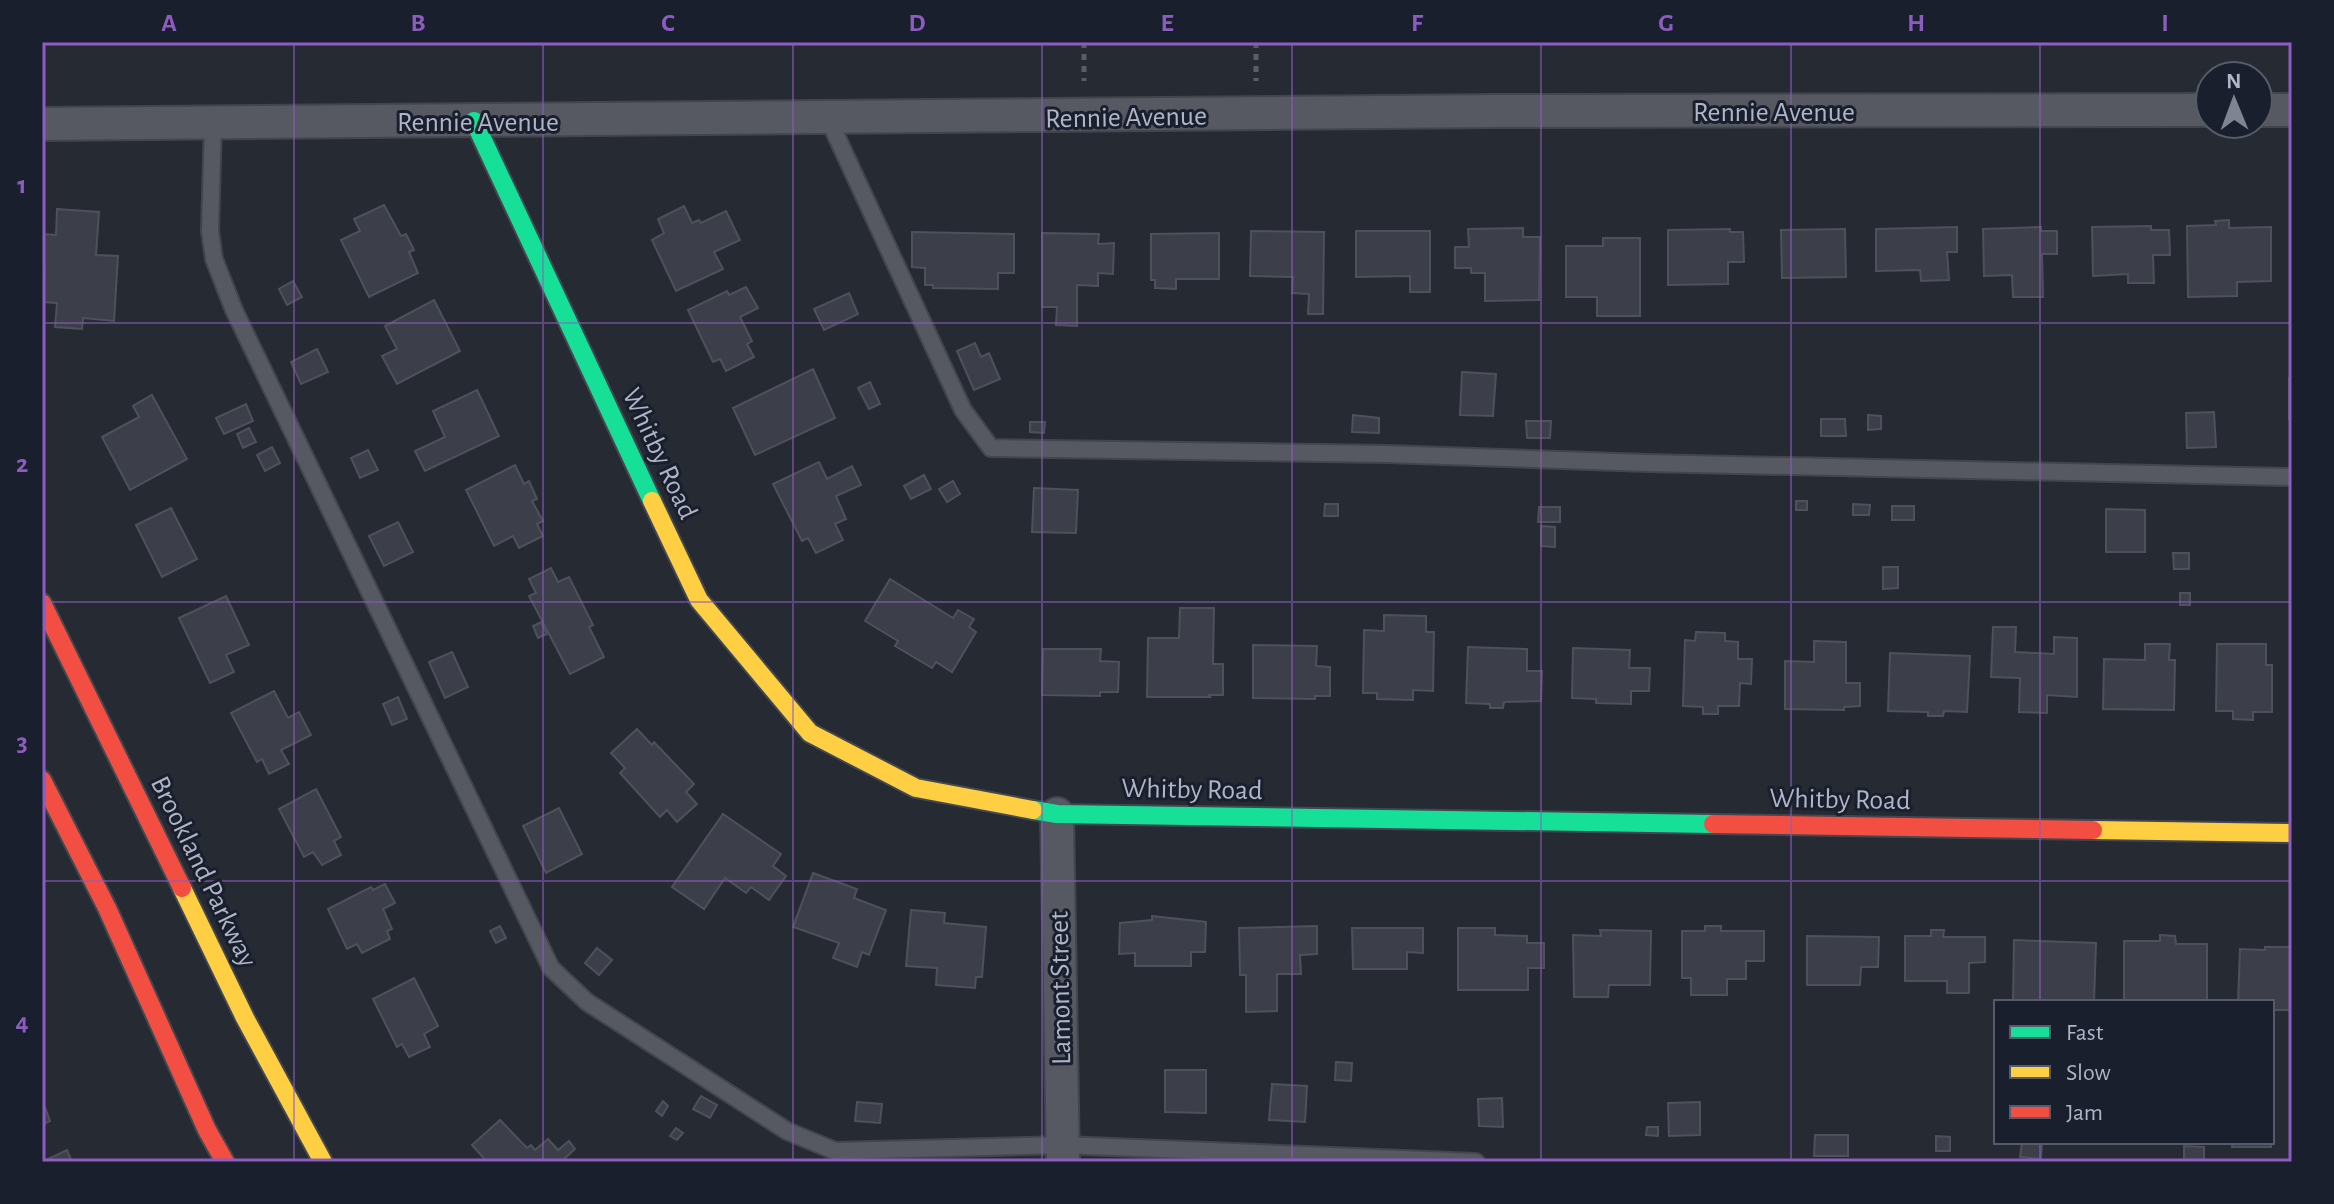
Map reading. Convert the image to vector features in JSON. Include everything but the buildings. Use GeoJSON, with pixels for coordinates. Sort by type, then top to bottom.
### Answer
{"type":"FeatureCollection","features":[{"type":"Feature","properties":{"kind":"street","name":"Rennie Avenue"},"geometry":{"type":"LineString","coordinates":[[42,124],[1491,111],[2194,110]]}},
{"type":"Feature","properties":{"kind":"street","name":"Whitby Road"},"geometry":{"type":"LineString","coordinates":[[474,121],[699,600],[810,733],[916,788],[1057,814],[2292,833]]}},
{"type":"Feature","properties":{"kind":"street","name":"Brookland Parkway"},"geometry":{"type":"LineString","coordinates":[[42,603],[245,1018],[323,1162]]}},
{"type":"Feature","properties":{"kind":"street"},"geometry":{"type":"LineString","coordinates":[[42,780],[107,908],[207,1130],[225,1162]]}},
{"type":"Feature","properties":{"kind":"street","name":"Lamont Street"},"geometry":{"type":"LineString","coordinates":[[1057,814],[1063,1154]]}},
{"type":"Feature","properties":{"kind":"lane"},"geometry":{"type":"LineString","coordinates":[[828,118],[963,410],[991,448],[1387,454],[2292,477]]}},
{"type":"Feature","properties":{"kind":"lane"},"geometry":{"type":"LineString","coordinates":[[213,122],[210,231],[214,259],[234,310],[551,968],[587,1002],[787,1131],[835,1151],[1476,1162]]}},
{"type":"Feature","properties":{"kind":"path"},"geometry":{"type":"LineString","coordinates":[[1084,42],[1084,87]]}},
{"type":"Feature","properties":{"kind":"path"},"geometry":{"type":"LineString","coordinates":[[1256,42],[1256,87]]}},
{"type":"Feature","properties":{"kind":"traffic: fast"},"geometry":{"type":"LineString","coordinates":[[474,121],[652,501]]}},
{"type":"Feature","properties":{"kind":"traffic: fast"},"geometry":{"type":"LineString","coordinates":[[1033,810],[1057,814],[1713,824]]}},
{"type":"Feature","properties":{"kind":"traffic: slow"},"geometry":{"type":"LineString","coordinates":[[652,501],[699,600],[810,733],[916,788],[1033,810]]}},
{"type":"Feature","properties":{"kind":"traffic: slow"},"geometry":{"type":"LineString","coordinates":[[2093,830],[2292,833]]}},
{"type":"Feature","properties":{"kind":"traffic: slow"},"geometry":{"type":"LineString","coordinates":[[182,888],[245,1018],[323,1162]]}},
{"type":"Feature","properties":{"kind":"traffic: jam"},"geometry":{"type":"LineString","coordinates":[[42,603],[182,888]]}},
{"type":"Feature","properties":{"kind":"traffic: jam"},"geometry":{"type":"LineString","coordinates":[[42,780],[107,908],[207,1130],[225,1162]]}},
{"type":"Feature","properties":{"kind":"traffic: jam"},"geometry":{"type":"LineString","coordinates":[[1713,824],[2093,830]]}}]}
